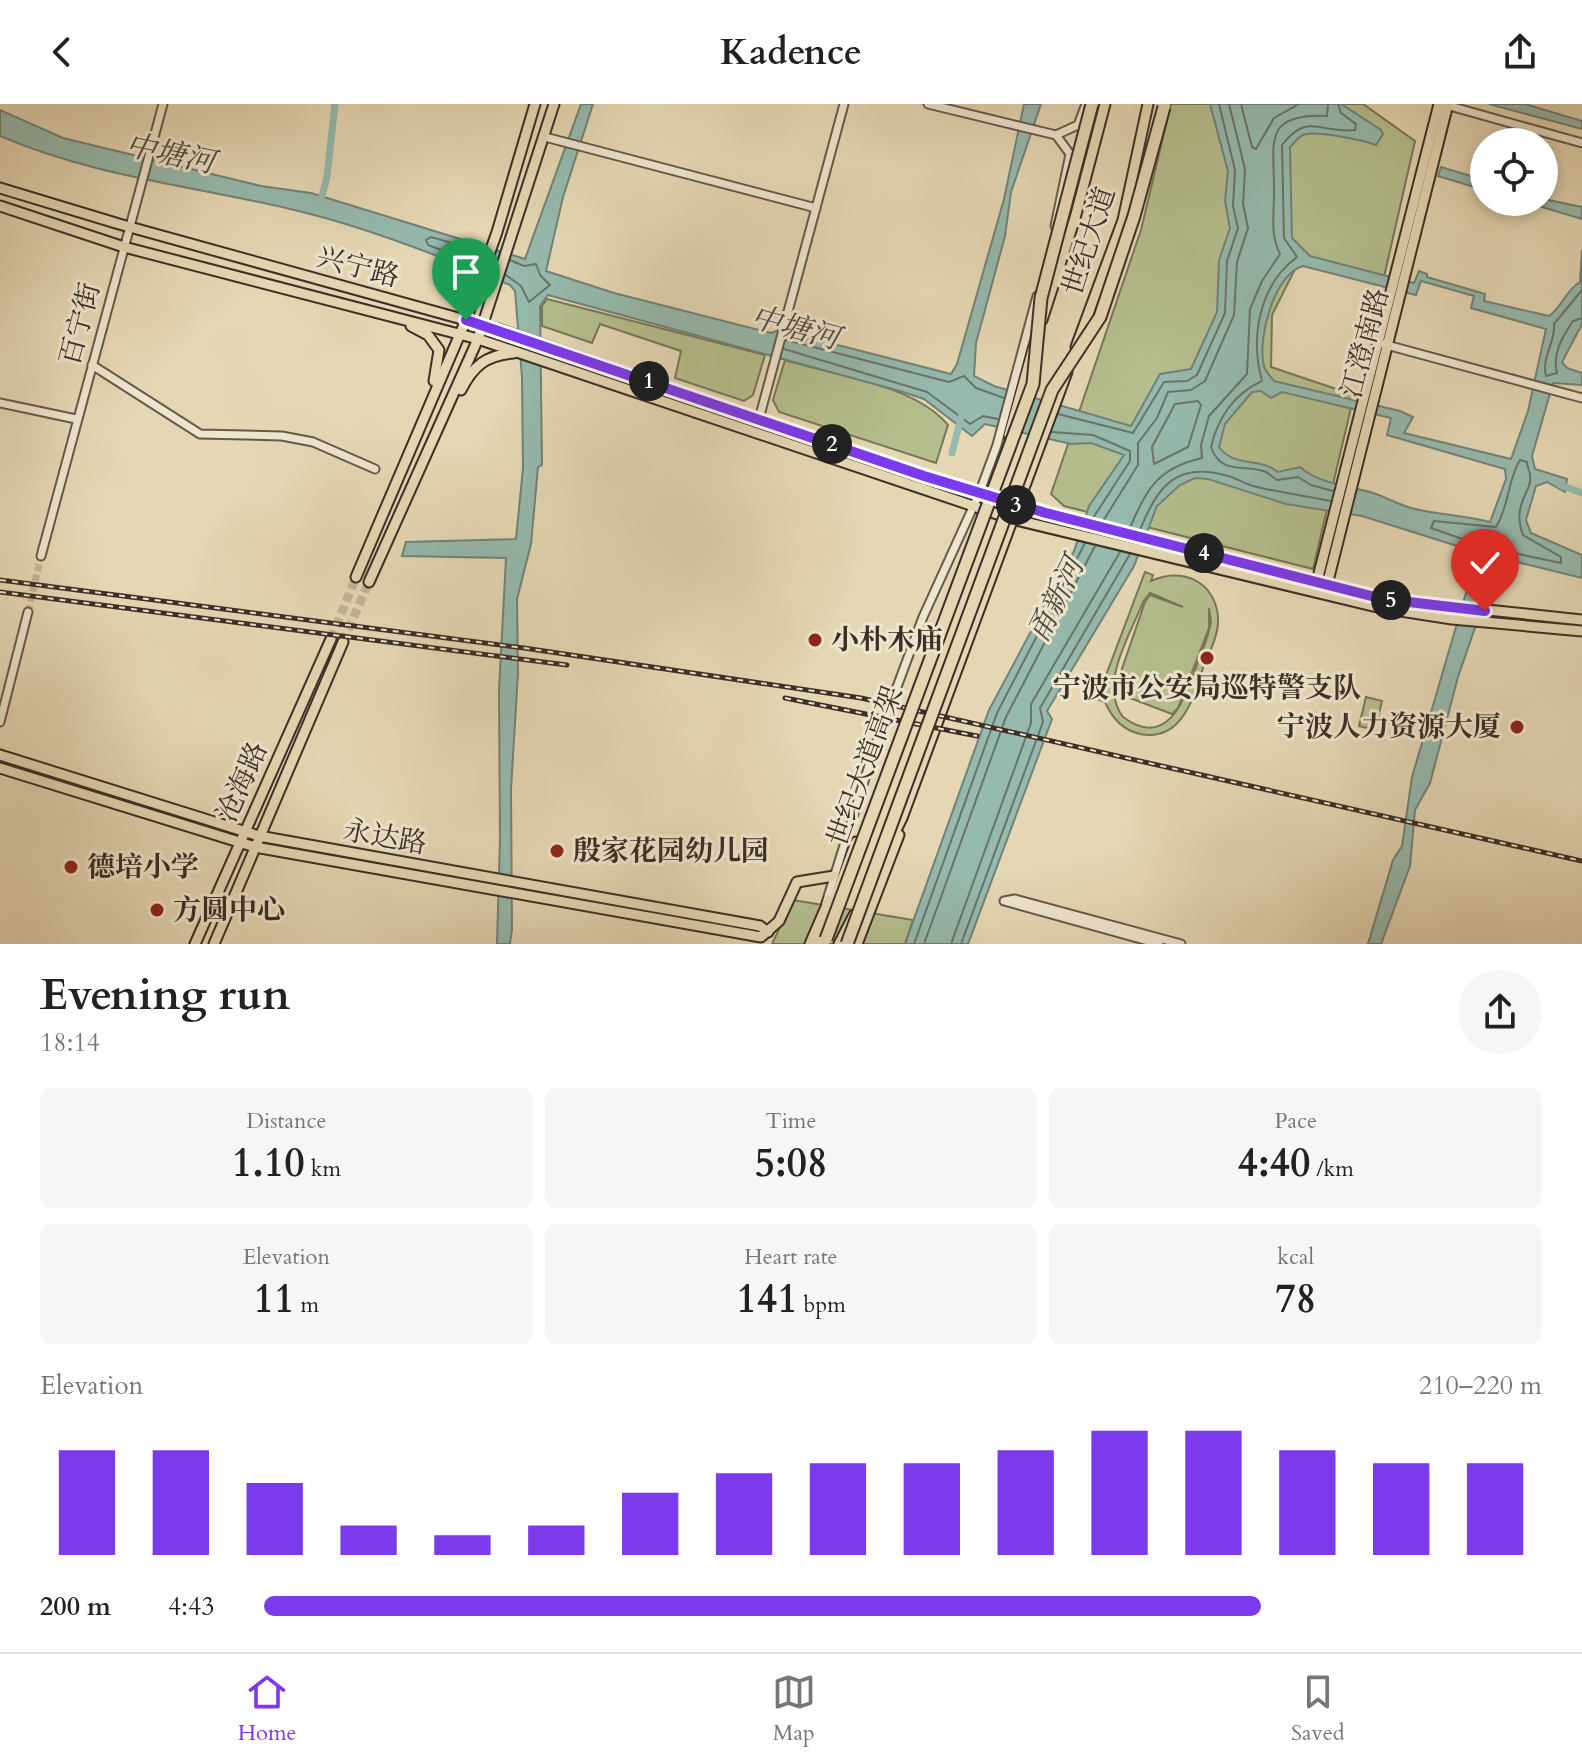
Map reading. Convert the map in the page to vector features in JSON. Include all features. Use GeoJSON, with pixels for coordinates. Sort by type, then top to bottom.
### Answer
{"type":"FeatureCollection","features":[{"type":"Feature","properties":{"kind":"highway","name":"世纪大道高架"},"geometry":{"type":"LineString","coordinates":[[822,941],[1033,384],[1041,298],[1092,104]]}},
{"type":"Feature","properties":{"kind":"highway","name":"世纪大道高架"},"geometry":{"type":"LineString","coordinates":[[847,944],[1056,389],[1100,317],[1134,216],[1164,107]]}},
{"type":"Feature","properties":{"kind":"main road"},"geometry":{"type":"LineString","coordinates":[[356,577],[466,320],[535,104]]}},
{"type":"Feature","properties":{"kind":"main road"},"geometry":{"type":"LineString","coordinates":[[438,429],[483,325],[554,104]]}},
{"type":"Feature","properties":{"kind":"main road","name":"世纪大道"},"geometry":{"type":"LineString","coordinates":[[983,495],[1008,440],[1025,374],[1075,218],[1105,104]]}},
{"type":"Feature","properties":{"kind":"main road","name":"世纪大道"},"geometry":{"type":"LineString","coordinates":[[1012,519],[1056,389],[1123,220],[1148,104]]}},
{"type":"Feature","properties":{"kind":"main road","name":"江澄南路"},"geometry":{"type":"LineString","coordinates":[[1316,585],[1333,511],[1346,481],[1445,104]]}},
{"type":"Feature","properties":{"kind":"main road","name":"兴宁路"},"geometry":{"type":"LineString","coordinates":[[0,188],[516,335],[960,488],[1077,521],[1150,546]]}},
{"type":"Feature","properties":{"kind":"main road","name":"兴宁路"},"geometry":{"type":"LineString","coordinates":[[0,206],[124,247],[478,339],[1012,519],[1150,546]]}},
{"type":"Feature","properties":{"kind":"main road"},"geometry":{"type":"LineString","coordinates":[[394,318],[428,335],[439,350],[438,369],[423,410],[421,426]]}},
{"type":"Feature","properties":{"kind":"main road"},"geometry":{"type":"LineString","coordinates":[[369,582],[419,464],[475,365],[499,354],[517,352]]}},
{"type":"Feature","properties":{"kind":"main road","name":"江澄南路"},"geometry":{"type":"LineString","coordinates":[[1326,588],[1343,518],[1346,481]]}},
{"type":"Feature","properties":{"kind":"main road"},"geometry":{"type":"LineString","coordinates":[[810,944],[839,876],[983,495]]}},
{"type":"Feature","properties":{"kind":"main road"},"geometry":{"type":"LineString","coordinates":[[839,944],[902,818],[1012,519]]}},
{"type":"Feature","properties":{"kind":"main road"},"geometry":{"type":"LineString","coordinates":[[1150,546],[1316,585],[1381,608],[1454,614],[1485,611],[1582,620]]}},
{"type":"Feature","properties":{"kind":"main road"},"geometry":{"type":"LineString","coordinates":[[1454,614],[1481,622],[1582,631]]}},
{"type":"Feature","properties":{"kind":"main road","name":"沧海路"},"geometry":{"type":"LineString","coordinates":[[195,944],[331,639]]}},
{"type":"Feature","properties":{"kind":"main road","name":"沧海路"},"geometry":{"type":"LineString","coordinates":[[214,944],[343,642]]}},
{"type":"Feature","properties":{"kind":"main road","name":"永达路"},"geometry":{"type":"LineString","coordinates":[[0,755],[259,836],[493,884]]}},
{"type":"Feature","properties":{"kind":"main road","name":"永达路"},"geometry":{"type":"LineString","coordinates":[[0,768],[255,847],[760,926],[768,932],[779,921],[797,882],[839,876]]}},
{"type":"Feature","properties":{"kind":"main road"},"geometry":{"type":"LineString","coordinates":[[857,944],[899,838],[902,818]]}},
{"type":"Feature","properties":{"kind":"main road"},"geometry":{"type":"LineString","coordinates":[[822,941],[839,876]]}},
{"type":"Feature","properties":{"kind":"street","name":"百宁街"},"geometry":{"type":"LineString","coordinates":[[41,556],[163,104]]}},
{"type":"Feature","properties":{"kind":"street"},"geometry":{"type":"LineString","coordinates":[[759,419],[844,104]]}},
{"type":"Feature","properties":{"kind":"street"},"geometry":{"type":"LineString","coordinates":[[928,104],[1056,135],[1078,125],[1086,104]]}},
{"type":"Feature","properties":{"kind":"street"},"geometry":{"type":"LineString","coordinates":[[1445,104],[1582,143]]}},
{"type":"Feature","properties":{"kind":"street"},"geometry":{"type":"LineString","coordinates":[[983,495],[1069,164],[1070,154],[1056,135]]}},
{"type":"Feature","properties":{"kind":"street"},"geometry":{"type":"LineString","coordinates":[[545,137],[816,208]]}},
{"type":"Feature","properties":{"kind":"street"},"geometry":{"type":"LineString","coordinates":[[1383,344],[1582,398]]}},
{"type":"Feature","properties":{"kind":"street"},"geometry":{"type":"LineString","coordinates":[[92,365],[200,434],[282,436],[313,442],[375,469]]}},
{"type":"Feature","properties":{"kind":"street"},"geometry":{"type":"LineString","coordinates":[[0,403],[76,419]]}},
{"type":"Feature","properties":{"kind":"street"},"geometry":{"type":"LineString","coordinates":[[839,876],[875,746],[923,617],[977,508]]}},
{"type":"Feature","properties":{"kind":"street"},"geometry":{"type":"LineString","coordinates":[[0,722],[28,612]]}},
{"type":"Feature","properties":{"kind":"street"},"geometry":{"type":"LineString","coordinates":[[1159,944],[1004,901],[1015,899],[1181,944]]}},
{"type":"Feature","properties":{"kind":"green space"},"geometry":{"type":"Polygon","coordinates":[[[1171,104],[1363,104],[1415,141],[1384,277],[1299,261],[1272,315],[1271,367],[1354,395],[1313,569],[1064,506],[1051,494],[1141,230],[1171,104]]]}},
{"type":"Feature","properties":{"kind":"green space"},"geometry":{"type":"Polygon","coordinates":[[[547,299],[765,355],[753,395],[744,401],[675,378],[681,351],[600,324],[592,343],[542,326],[542,306],[547,299]]]}},
{"type":"Feature","properties":{"kind":"green space"},"geometry":{"type":"Polygon","coordinates":[[[785,360],[873,383],[916,400],[934,411],[948,425],[936,463],[779,412],[773,400],[785,360]]]}},
{"type":"Feature","properties":{"kind":"green space"},"geometry":{"type":"Polygon","coordinates":[[[1145,572],[1153,575],[1151,581],[1174,575],[1195,580],[1204,587],[1216,605],[1217,630],[1191,703],[1177,724],[1155,735],[1140,734],[1118,722],[1105,702],[1097,699],[1145,572]],[[1150,593],[1143,602],[1124,645],[1115,675],[1114,692],[1150,595],[1183,607],[1150,593]],[[1209,608],[1209,628],[1178,708],[1206,640],[1211,622],[1209,608]],[[1114,692],[1123,717],[1138,726],[1151,728],[1162,725],[1178,708],[1172,714],[1114,692]]]}},
{"type":"Feature","properties":{"kind":"green space"},"geometry":{"type":"Polygon","coordinates":[[[1366,697],[1382,701],[1375,730],[1359,726],[1366,697]]]}},
{"type":"Feature","properties":{"kind":"green space"},"geometry":{"type":"Polygon","coordinates":[[[793,900],[913,920],[905,944],[772,944],[793,900]]]}},
{"type":"Feature","properties":{"kind":"water","name":"甬新河"},"geometry":{"type":"Polygon","coordinates":[[[581,104],[593,104],[563,197],[546,271],[614,293],[771,333],[779,330],[951,374],[957,364],[1004,199],[1024,104],[1041,104],[1011,192],[1005,236],[976,343],[974,376],[994,386],[1131,426],[1160,374],[1191,369],[1217,312],[1219,260],[1230,228],[1225,201],[1228,171],[1210,104],[1341,104],[1383,134],[1376,145],[1339,136],[1309,134],[1301,136],[1290,147],[1292,238],[1310,256],[1414,283],[1419,271],[1427,277],[1485,294],[1484,301],[1549,316],[1580,282],[1582,250],[1582,324],[1562,362],[1567,368],[1582,373],[1582,385],[1553,383],[1532,456],[1535,469],[1567,479],[1565,492],[1547,482],[1536,486],[1526,520],[1531,533],[1582,555],[1582,578],[1509,560],[1495,570],[1458,677],[1430,783],[1415,810],[1410,866],[1381,944],[1368,944],[1393,860],[1402,846],[1412,777],[1478,557],[1470,550],[1362,516],[1286,504],[1208,479],[1195,478],[1180,485],[1157,506],[1134,566],[1047,711],[1052,719],[968,944],[905,944],[989,710],[1074,551],[1089,506],[1124,455],[1091,443],[1071,444],[985,424],[972,436],[924,399],[900,391],[548,295],[540,306],[542,465],[538,467],[531,544],[517,599],[518,673],[511,789],[512,929],[510,944],[497,944],[499,690],[506,558],[402,556],[406,542],[516,539],[523,468],[522,377],[515,291],[510,285],[456,263],[346,224],[290,209],[107,171],[35,150],[0,136],[0,110],[63,138],[261,186],[311,193],[525,259],[581,104]],[[1303,266],[1284,281],[1270,309],[1262,354],[1264,366],[1274,381],[1400,411],[1413,417],[1404,433],[1511,459],[1528,411],[1546,329],[1471,308],[1474,296],[1421,281],[1416,295],[1303,266]],[[1261,391],[1252,392],[1225,424],[1219,447],[1232,458],[1271,467],[1278,472],[1300,467],[1324,481],[1370,492],[1411,508],[1490,522],[1506,479],[1505,469],[1387,435],[1391,418],[1282,392],[1271,398],[1261,391]]]}},
{"type":"Feature","properties":{"kind":"water"},"geometry":{"type":"Polygon","coordinates":[[[1489,104],[1525,104],[1582,121],[1582,129],[1489,104]]]}},
{"type":"Feature","properties":{"kind":"water"},"geometry":{"type":"Polygon","coordinates":[[[1441,167],[1470,176],[1470,186],[1438,176],[1441,167]]]}},
{"type":"Feature","properties":{"kind":"water"},"geometry":{"type":"Polygon","coordinates":[[[1558,202],[1582,207],[1582,219],[1558,212],[1558,202]]]}},
{"type":"Feature","properties":{"kind":"waterway"},"geometry":{"type":"LineString","coordinates":[[320,204],[327,177],[335,104]]}},
{"type":"Feature","properties":{"kind":"waterway"},"geometry":{"type":"LineString","coordinates":[[952,453],[961,417]]}},
{"type":"Feature","properties":{"kind":"waterway"},"geometry":{"type":"LineString","coordinates":[[1560,485],[1582,493]]}},
{"type":"Feature","properties":{"kind":"tunnel"},"geometry":{"type":"LineString","coordinates":[[28,612],[41,556]]}},
{"type":"Feature","properties":{"kind":"tunnel"},"geometry":{"type":"LineString","coordinates":[[331,639],[356,577]]}},
{"type":"Feature","properties":{"kind":"tunnel"},"geometry":{"type":"LineString","coordinates":[[343,642],[369,582]]}},
{"type":"Feature","properties":{"kind":"railway"},"geometry":{"type":"LineString","coordinates":[[0,580],[524,648],[861,698],[1582,861]]}},
{"type":"Feature","properties":{"kind":"railway"},"geometry":{"type":"LineString","coordinates":[[0,592],[567,665]]}},
{"type":"Feature","properties":{"kind":"railway"},"geometry":{"type":"LineString","coordinates":[[785,698],[977,736]]}},
{"type":"Feature","properties":{"kind":"place","name":"小朴木庙"},"geometry":{"type":"Point","coordinates":[815,640]}},
{"type":"Feature","properties":{"kind":"place","name":"宁波市公安局巡特警支队"},"geometry":{"type":"Point","coordinates":[1207,658]}},
{"type":"Feature","properties":{"kind":"place","name":"宁波人力资源大厦"},"geometry":{"type":"Point","coordinates":[1517,727]}},
{"type":"Feature","properties":{"kind":"place","name":"殷家花园幼儿园"},"geometry":{"type":"Point","coordinates":[557,851]}},
{"type":"Feature","properties":{"kind":"place","name":"德培小学"},"geometry":{"type":"Point","coordinates":[71,867]}},
{"type":"Feature","properties":{"kind":"place","name":"方圆中心"},"geometry":{"type":"Point","coordinates":[157,910]}},
{"type":"Feature","properties":{"kind":"route"},"geometry":{"type":"LineString","coordinates":[[466,320],[960,488],[1046,513],[1383,599],[1485,611]]}},
{"type":"Feature","properties":{"kind":"water label","name":"中塘河"},"geometry":{"type":"Point","coordinates":[170,154]}},
{"type":"Feature","properties":{"kind":"water label","name":"中塘河"},"geometry":{"type":"Point","coordinates":[795,328]}}]}
